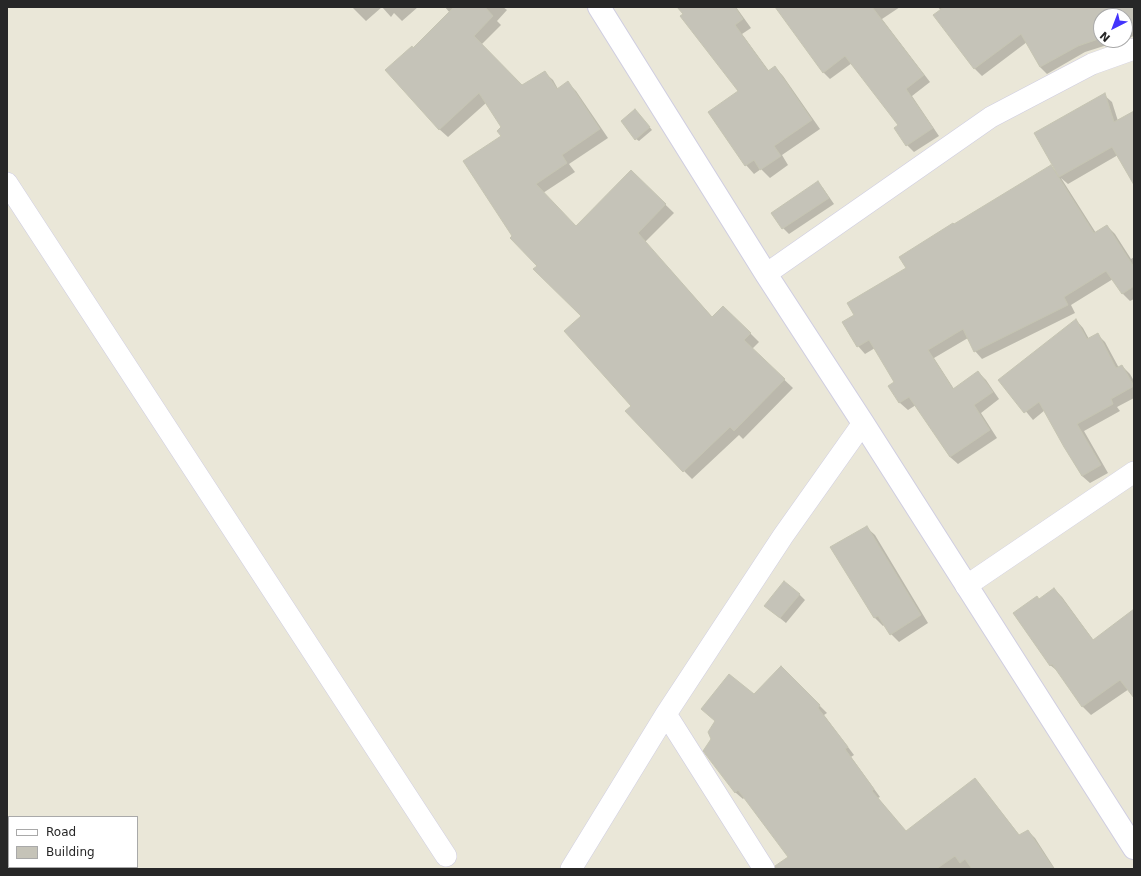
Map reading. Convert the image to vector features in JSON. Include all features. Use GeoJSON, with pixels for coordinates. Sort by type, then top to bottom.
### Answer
{"type":"FeatureCollection","features":[{"type":"Feature","properties":{"kind":"street"},"geometry":{"type":"LineString","coordinates":[[599,7],[766,274],[863,423],[1134,848]]}},
{"type":"Feature","properties":{"kind":"street"},"geometry":{"type":"LineString","coordinates":[[766,274],[991,117],[1092,64],[1134,49]]}},
{"type":"Feature","properties":{"kind":"street"},"geometry":{"type":"LineString","coordinates":[[7,183],[446,856]]}},
{"type":"Feature","properties":{"kind":"street"},"geometry":{"type":"LineString","coordinates":[[570,869],[666,714],[782,536],[863,423]]}},
{"type":"Feature","properties":{"kind":"street"},"geometry":{"type":"LineString","coordinates":[[966,586],[1134,472]]}},
{"type":"Feature","properties":{"kind":"street"},"geometry":{"type":"LineString","coordinates":[[666,714],[764,869]]}},
{"type":"Feature","properties":{"kind":"building"},"geometry":{"type":"Polygon","coordinates":[[[454,7],[485,7],[493,16],[474,36],[522,85],[545,71],[557,89],[568,81],[600,129],[562,155],[567,163],[536,184],[576,226],[631,170],[666,204],[638,233],[712,317],[723,306],[751,333],[744,340],[785,379],[734,431],[730,427],[683,472],[625,411],[631,406],[564,331],[581,316],[533,269],[537,266],[510,238],[512,236],[463,161],[501,136],[497,131],[501,127],[479,93],[439,130],[385,70],[412,46],[413,48],[454,7]]]}},
{"type":"Feature","properties":{"kind":"building"},"geometry":{"type":"Polygon","coordinates":[[[677,7],[735,7],[743,19],[735,25],[768,71],[775,66],[812,120],[774,146],[781,156],[760,170],[754,160],[745,166],[708,112],[738,91],[680,16],[683,14],[677,7]]]}},
{"type":"Feature","properties":{"kind":"building"},"geometry":{"type":"Polygon","coordinates":[[[775,7],[872,7],[924,75],[906,89],[933,128],[906,146],[894,128],[898,125],[845,56],[823,73],[775,7]]]}},
{"type":"Feature","properties":{"kind":"building"},"geometry":{"type":"Polygon","coordinates":[[[944,7],[1134,7],[1134,27],[1133,8],[1093,8],[1093,41],[1078,46],[1040,67],[1021,34],[974,69],[933,15],[944,7]]]}},
{"type":"Feature","properties":{"kind":"building"},"geometry":{"type":"Polygon","coordinates":[[[1105,93],[1114,122],[1134,111],[1134,185],[1112,147],[1059,177],[1034,133],[1105,93]]]}},
{"type":"Feature","properties":{"kind":"building"},"geometry":{"type":"Polygon","coordinates":[[[635,109],[650,127],[635,140],[621,121],[635,109]]]}},
{"type":"Feature","properties":{"kind":"building"},"geometry":{"type":"Polygon","coordinates":[[[1051,165],[1094,233],[1107,225],[1134,267],[1134,286],[1122,294],[1106,271],[1064,297],[1068,305],[974,352],[963,329],[928,350],[953,389],[978,371],[993,392],[974,405],[990,430],[950,457],[909,397],[899,403],[888,386],[894,382],[869,340],[857,347],[842,322],[854,315],[847,303],[906,268],[899,257],[1051,165]]]}},
{"type":"Feature","properties":{"kind":"building"},"geometry":{"type":"Polygon","coordinates":[[[818,181],[829,198],[782,229],[771,213],[818,181]]]}},
{"type":"Feature","properties":{"kind":"building"},"geometry":{"type":"Polygon","coordinates":[[[1076,319],[1087,339],[1098,333],[1116,368],[1122,365],[1134,386],[1111,399],[1113,404],[1077,424],[1101,465],[1082,476],[1039,402],[1024,413],[998,380],[1076,319]]]}},
{"type":"Feature","properties":{"kind":"building"},"geometry":{"type":"Polygon","coordinates":[[[867,526],[921,615],[890,635],[878,616],[874,618],[830,547],[867,526]]]}},
{"type":"Feature","properties":{"kind":"building"},"geometry":{"type":"Polygon","coordinates":[[[784,581],[800,594],[780,618],[764,606],[784,581]]]}},
{"type":"Feature","properties":{"kind":"building"},"geometry":{"type":"Polygon","coordinates":[[[1054,588],[1093,640],[1134,609],[1134,698],[1120,680],[1082,707],[1052,664],[1050,666],[1013,613],[1037,596],[1039,599],[1054,588]]]}},
{"type":"Feature","properties":{"kind":"building"},"geometry":{"type":"Polygon","coordinates":[[[781,666],[820,705],[818,708],[848,747],[845,749],[874,789],[872,791],[906,831],[975,778],[1019,835],[1028,830],[1054,869],[972,869],[965,859],[960,863],[955,856],[936,869],[776,869],[775,866],[788,857],[738,790],[735,793],[703,751],[711,739],[708,732],[715,721],[701,709],[729,674],[754,694],[781,666]]]}}]}
